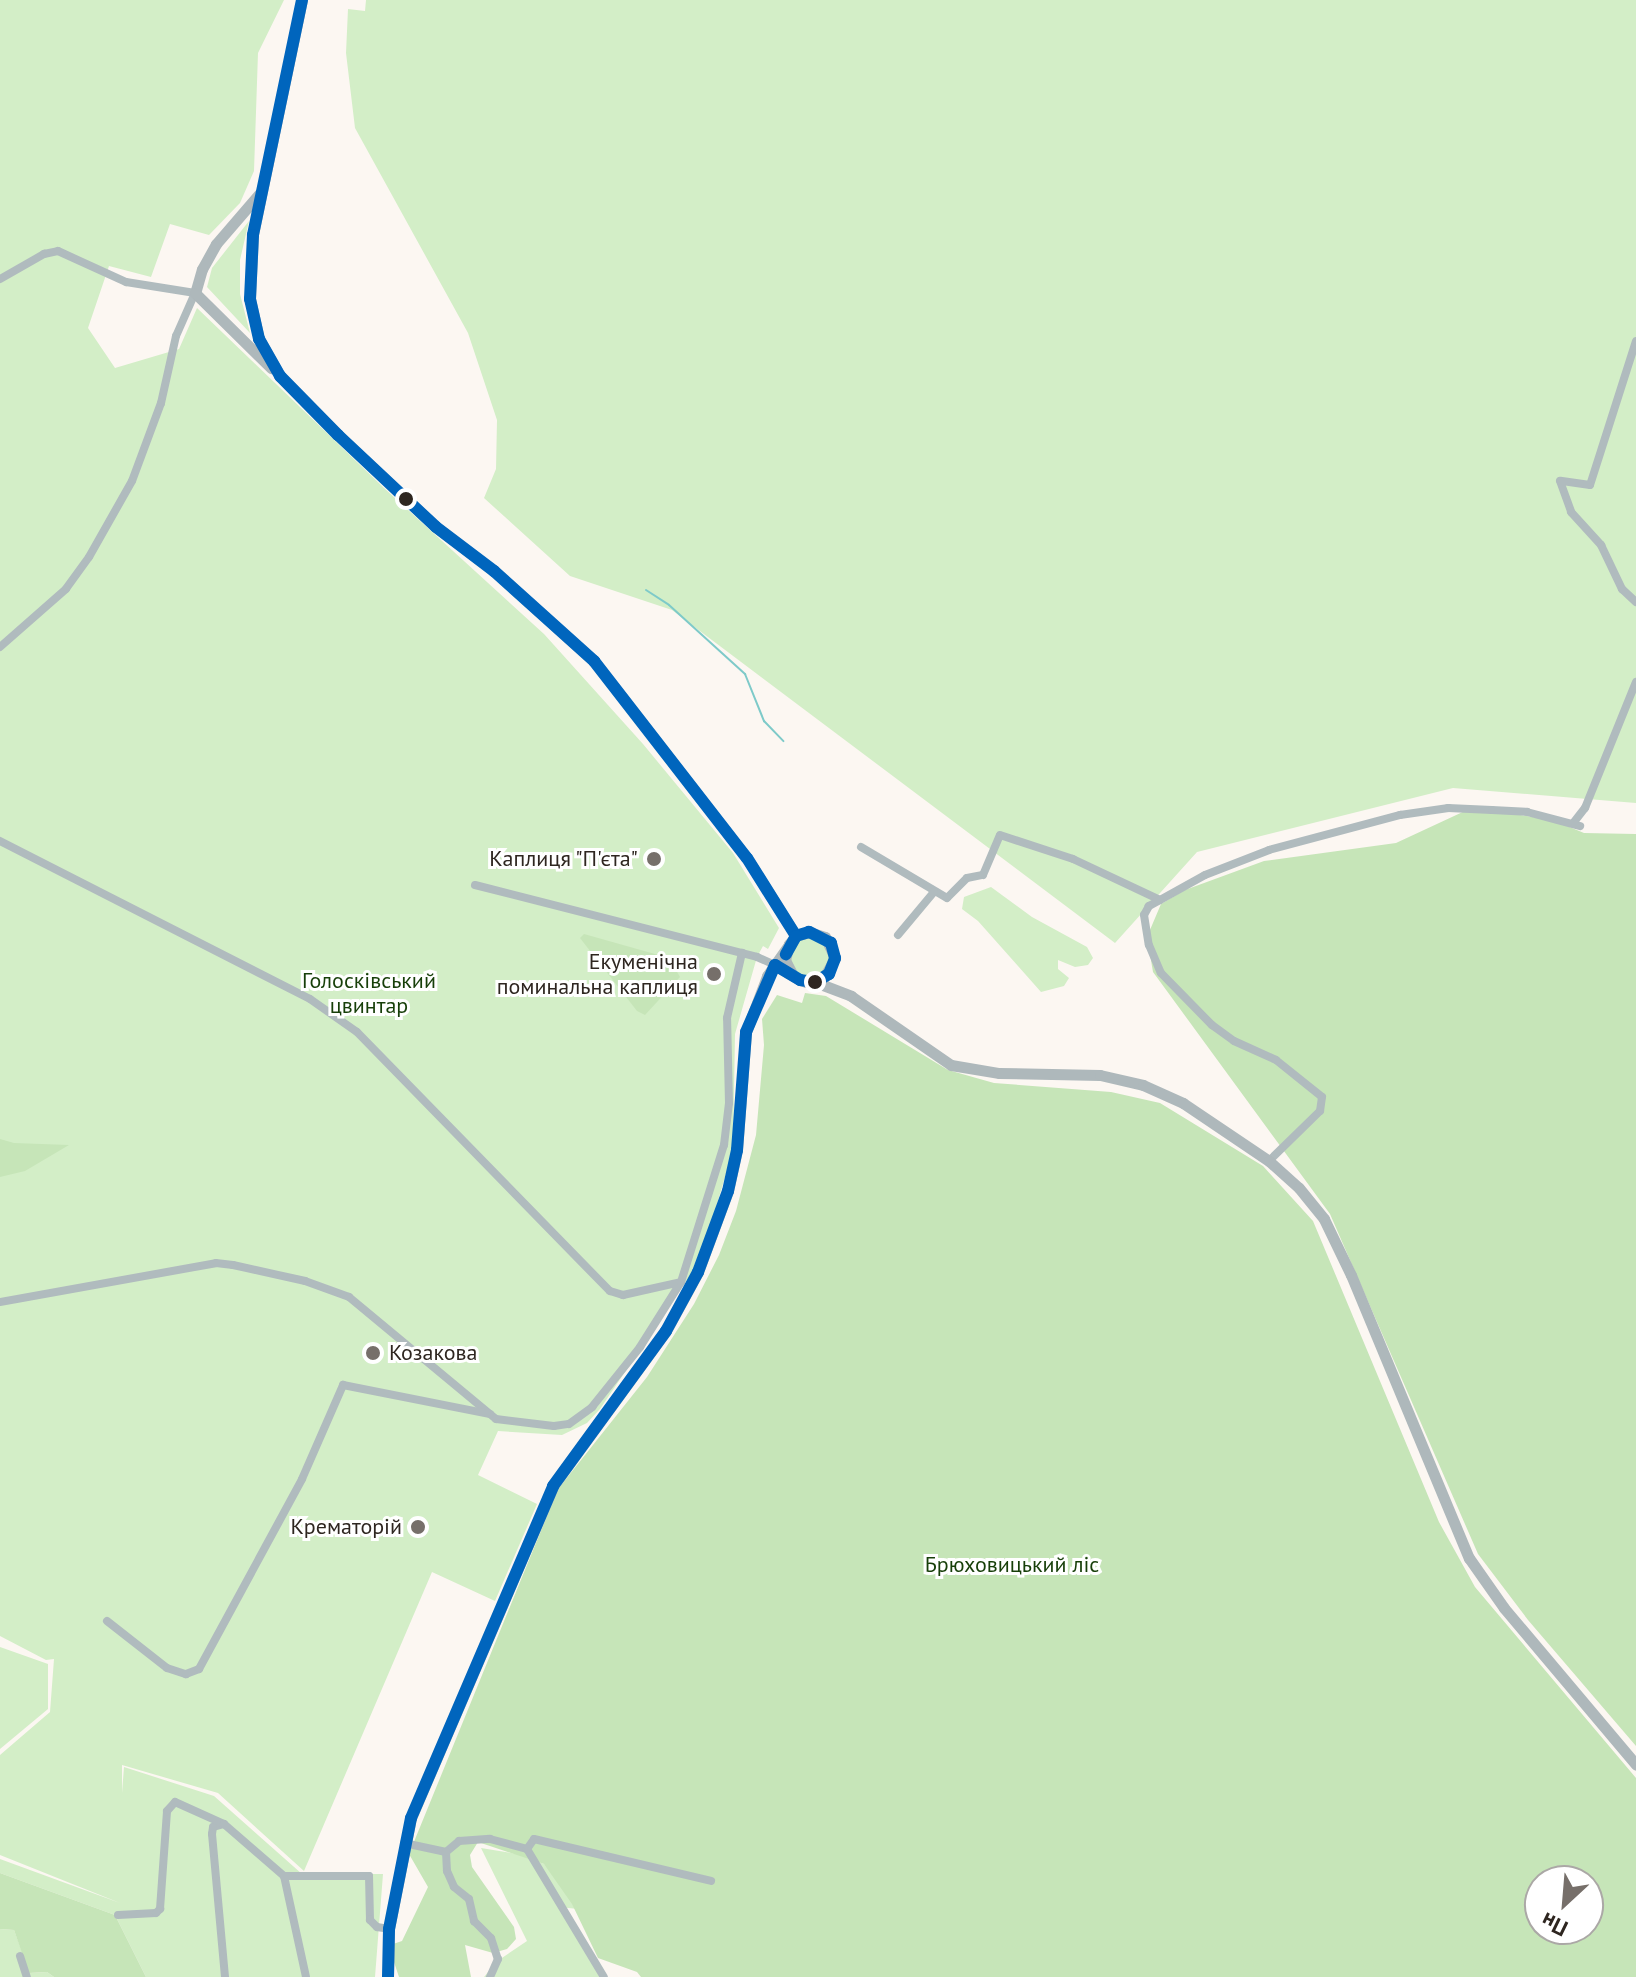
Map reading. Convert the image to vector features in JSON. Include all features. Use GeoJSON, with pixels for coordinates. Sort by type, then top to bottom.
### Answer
{"type":"FeatureCollection","features":[{"type":"Feature","properties":{"kind":"street"},"geometry":{"type":"LineString","coordinates":[[280,376],[259,339],[250,299],[249,273],[260,194],[302,0]]}},
{"type":"Feature","properties":{"kind":"street"},"geometry":{"type":"LineString","coordinates":[[0,647],[66,589],[89,557],[132,481],[161,403],[176,336],[202,269],[216,244],[260,194]]}},
{"type":"Feature","properties":{"kind":"street"},"geometry":{"type":"LineString","coordinates":[[0,279],[36,258],[58,251],[126,282],[195,293],[436,527],[494,571],[594,661],[747,858],[792,940],[785,960],[793,976]]}},
{"type":"Feature","properties":{"kind":"street"},"geometry":{"type":"LineString","coordinates":[[1636,341],[1590,485],[1560,481],[1571,512],[1601,545],[1622,589],[1636,602]]}},
{"type":"Feature","properties":{"kind":"street"},"geometry":{"type":"LineString","coordinates":[[1269,1161],[1320,1111],[1322,1097],[1276,1060],[1234,1041],[1212,1025],[1161,973],[1149,945],[1144,915],[1149,906],[1205,875],[1269,850],[1400,815],[1448,808],[1492,810],[1577,824],[1636,682]]}},
{"type":"Feature","properties":{"kind":"street"},"geometry":{"type":"LineString","coordinates":[[861,847],[947,898],[967,878],[983,875],[1000,835],[1073,859],[1160,900]]}},
{"type":"Feature","properties":{"kind":"street"},"geometry":{"type":"LineString","coordinates":[[0,841],[310,999],[357,1032],[612,1293],[623,1295],[681,1282]]}},
{"type":"Feature","properties":{"kind":"street"},"geometry":{"type":"LineString","coordinates":[[475,885],[742,953],[775,965],[793,976],[851,996],[951,1065],[999,1073],[1100,1075],[1143,1085],[1183,1103],[1269,1161],[1299,1188],[1324,1219],[1351,1275],[1469,1558],[1504,1608],[1636,1765]]}},
{"type":"Feature","properties":{"kind":"street"},"geometry":{"type":"LineString","coordinates":[[898,935],[934,892]]}},
{"type":"Feature","properties":{"kind":"street"},"geometry":{"type":"LineString","coordinates":[[388,1977],[389,1929],[411,1818],[553,1486],[658,1344],[698,1272],[728,1191],[737,1150],[746,1032],[767,976],[792,940],[809,932],[825,937],[835,958],[837,977],[851,996]]}},
{"type":"Feature","properties":{"kind":"street"},"geometry":{"type":"LineString","coordinates":[[0,1302],[216,1263],[305,1281],[349,1297],[490,1414],[504,1421],[554,1426],[580,1418],[640,1347],[681,1282],[724,1145],[729,1103],[727,1018],[742,953]]}},
{"type":"Feature","properties":{"kind":"street"},"geometry":{"type":"LineString","coordinates":[[815,982],[829,974],[835,958]]}},
{"type":"Feature","properties":{"kind":"street"},"geometry":{"type":"LineString","coordinates":[[107,1621],[167,1668],[186,1674],[199,1669],[302,1479],[343,1385],[490,1414]]}},
{"type":"Feature","properties":{"kind":"street"},"geometry":{"type":"LineString","coordinates":[[118,1915],[156,1913],[160,1909],[163,1848],[171,1804],[182,1803],[224,1824],[284,1876],[306,1977]]}},
{"type":"Feature","properties":{"kind":"street"},"geometry":{"type":"LineString","coordinates":[[224,1824],[213,1827],[212,1834],[225,1977]]}},
{"type":"Feature","properties":{"kind":"street"},"geometry":{"type":"LineString","coordinates":[[446,1852],[459,1841],[490,1839],[527,1849],[604,1977]]}},
{"type":"Feature","properties":{"kind":"street"},"geometry":{"type":"LineString","coordinates":[[527,1849],[534,1839],[711,1881]]}},
{"type":"Feature","properties":{"kind":"street"},"geometry":{"type":"LineString","coordinates":[[404,1843],[446,1852]]}},
{"type":"Feature","properties":{"kind":"street"},"geometry":{"type":"LineString","coordinates":[[446,1852],[447,1871],[454,1887],[469,1899],[474,1921],[491,1938],[498,1959],[490,1977]]}},
{"type":"Feature","properties":{"kind":"street"},"geometry":{"type":"LineString","coordinates":[[284,1876],[369,1876],[370,1920],[377,1927],[389,1929]]}},
{"type":"Feature","properties":{"kind":"street"},"geometry":{"type":"LineString","coordinates":[[20,1956],[27,1977]]}},
{"type":"Feature","properties":{"kind":"green space","name":"Голосківський цвинтар"},"geometry":{"type":"Polygon","coordinates":[[[0,0],[284,0],[258,53],[254,171],[240,203],[209,235],[170,224],[151,277],[109,266],[88,328],[115,368],[179,349],[197,308],[384,488],[544,634],[643,744],[733,853],[779,928],[768,949],[763,946],[757,957],[735,1034],[733,1150],[714,1214],[691,1274],[600,1409],[587,1423],[562,1435],[498,1431],[478,1475],[537,1504],[495,1601],[432,1572],[304,1871],[218,1793],[122,1765],[122,1793],[124,1767],[214,1796],[302,1874],[383,1874],[375,1977],[146,1977],[115,1915],[0,1873],[0,1859],[120,1903],[0,1855],[0,1755],[50,1712],[54,1659],[46,1660],[0,1636],[0,0]]]}},
{"type":"Feature","properties":{"kind":"green space"},"geometry":{"type":"Polygon","coordinates":[[[366,0],[1636,0],[1636,803],[1453,788],[1197,852],[1115,943],[672,610],[570,576],[484,498],[496,469],[497,420],[468,333],[355,128],[346,53],[348,9],[365,11],[366,0]]]}},
{"type":"Feature","properties":{"kind":"green space"},"geometry":{"type":"Polygon","coordinates":[[[249,221],[240,260],[240,294],[250,333],[207,287],[212,268],[249,221]]]}},
{"type":"Feature","properties":{"kind":"green space"},"geometry":{"type":"Polygon","coordinates":[[[1467,810],[1492,810],[1555,821],[1584,833],[1636,834],[1636,1746],[1528,1620],[1478,1554],[1330,1214],[1153,972],[1147,937],[1161,904],[1185,890],[1264,861],[1396,843],[1467,810]]]}},
{"type":"Feature","properties":{"kind":"green space"},"geometry":{"type":"Polygon","coordinates":[[[991,887],[1032,917],[1087,947],[1093,958],[1088,965],[1075,967],[1058,960],[1058,969],[1069,978],[1064,986],[1041,992],[978,921],[962,909],[964,897],[991,887]]]}},
{"type":"Feature","properties":{"kind":"green space"},"geometry":{"type":"Polygon","coordinates":[[[584,934],[669,958],[680,977],[645,1015],[637,1011],[580,938],[584,934]]]}},
{"type":"Feature","properties":{"kind":"green space"},"geometry":{"type":"Polygon","coordinates":[[[801,934],[831,943],[829,974],[800,980],[786,952],[801,934]]]}},
{"type":"Feature","properties":{"kind":"green space","name":"Брюховицький ліс"},"geometry":{"type":"Polygon","coordinates":[[[805,993],[826,996],[948,1070],[994,1083],[1111,1092],[1160,1103],[1263,1166],[1313,1221],[1439,1522],[1475,1587],[1636,1778],[1636,1977],[641,1977],[637,1972],[598,1958],[572,1904],[544,1864],[478,1842],[470,1855],[472,1867],[514,1927],[516,1939],[507,1949],[493,1953],[465,1945],[471,1977],[399,1977],[393,1959],[393,1944],[402,1941],[428,1887],[409,1854],[558,1489],[647,1377],[694,1304],[719,1255],[736,1211],[756,1135],[764,1045],[762,1019],[777,995],[802,1003],[805,993]]]}},
{"type":"Feature","properties":{"kind":"green space"},"geometry":{"type":"Polygon","coordinates":[[[0,1139],[14,1143],[69,1145],[25,1171],[0,1177],[0,1139]]]}},
{"type":"Feature","properties":{"kind":"green space"},"geometry":{"type":"Polygon","coordinates":[[[0,1647],[48,1664],[48,1709],[0,1749],[0,1647]]]}},
{"type":"Feature","properties":{"kind":"green space"},"geometry":{"type":"Polygon","coordinates":[[[481,1848],[517,1854],[700,1922],[559,1907],[602,1977],[484,1977],[496,1962],[527,1941],[481,1848]]]}},
{"type":"Feature","properties":{"kind":"green space"},"geometry":{"type":"Polygon","coordinates":[[[0,1873],[115,1915],[146,1977],[54,1977],[47,1972],[29,1973],[14,1930],[0,1929],[0,1873]]]}},
{"type":"Feature","properties":{"kind":"green space"},"geometry":{"type":"Polygon","coordinates":[[[0,1929],[14,1930],[30,1973],[47,1972],[54,1977],[0,1977],[0,1929]]]}},
{"type":"Feature","properties":{"kind":"waterway"},"geometry":{"type":"LineString","coordinates":[[646,590],[669,605],[745,674],[764,721],[783,741]]}},
{"type":"Feature","properties":{"kind":"transit line"},"geometry":{"type":"LineString","coordinates":[[302,0],[253,235],[250,299],[259,339],[280,376],[338,435],[436,527],[494,571],[594,661],[747,858],[796,936]]}},
{"type":"Feature","properties":{"kind":"transit line"},"geometry":{"type":"LineString","coordinates":[[775,965],[800,980],[815,982],[829,974],[835,958],[831,943],[809,932],[796,936],[786,954]]}},
{"type":"Feature","properties":{"kind":"transit line"},"geometry":{"type":"LineString","coordinates":[[388,1977],[389,1929],[411,1818],[553,1486],[666,1331],[698,1272],[728,1191],[737,1150],[746,1032],[775,965]]}},
{"type":"Feature","properties":{"kind":"place","name":"Каплиця \"П'єта\""},"geometry":{"type":"Point","coordinates":[654,859]}},
{"type":"Feature","properties":{"kind":"place","name":"Екуменічна поминальна каплиця"},"geometry":{"type":"Point","coordinates":[714,974]}},
{"type":"Feature","properties":{"kind":"place","name":"Козакова"},"geometry":{"type":"Point","coordinates":[373,1353]}},
{"type":"Feature","properties":{"kind":"place","name":"Крематорій"},"geometry":{"type":"Point","coordinates":[418,1527]}}]}
